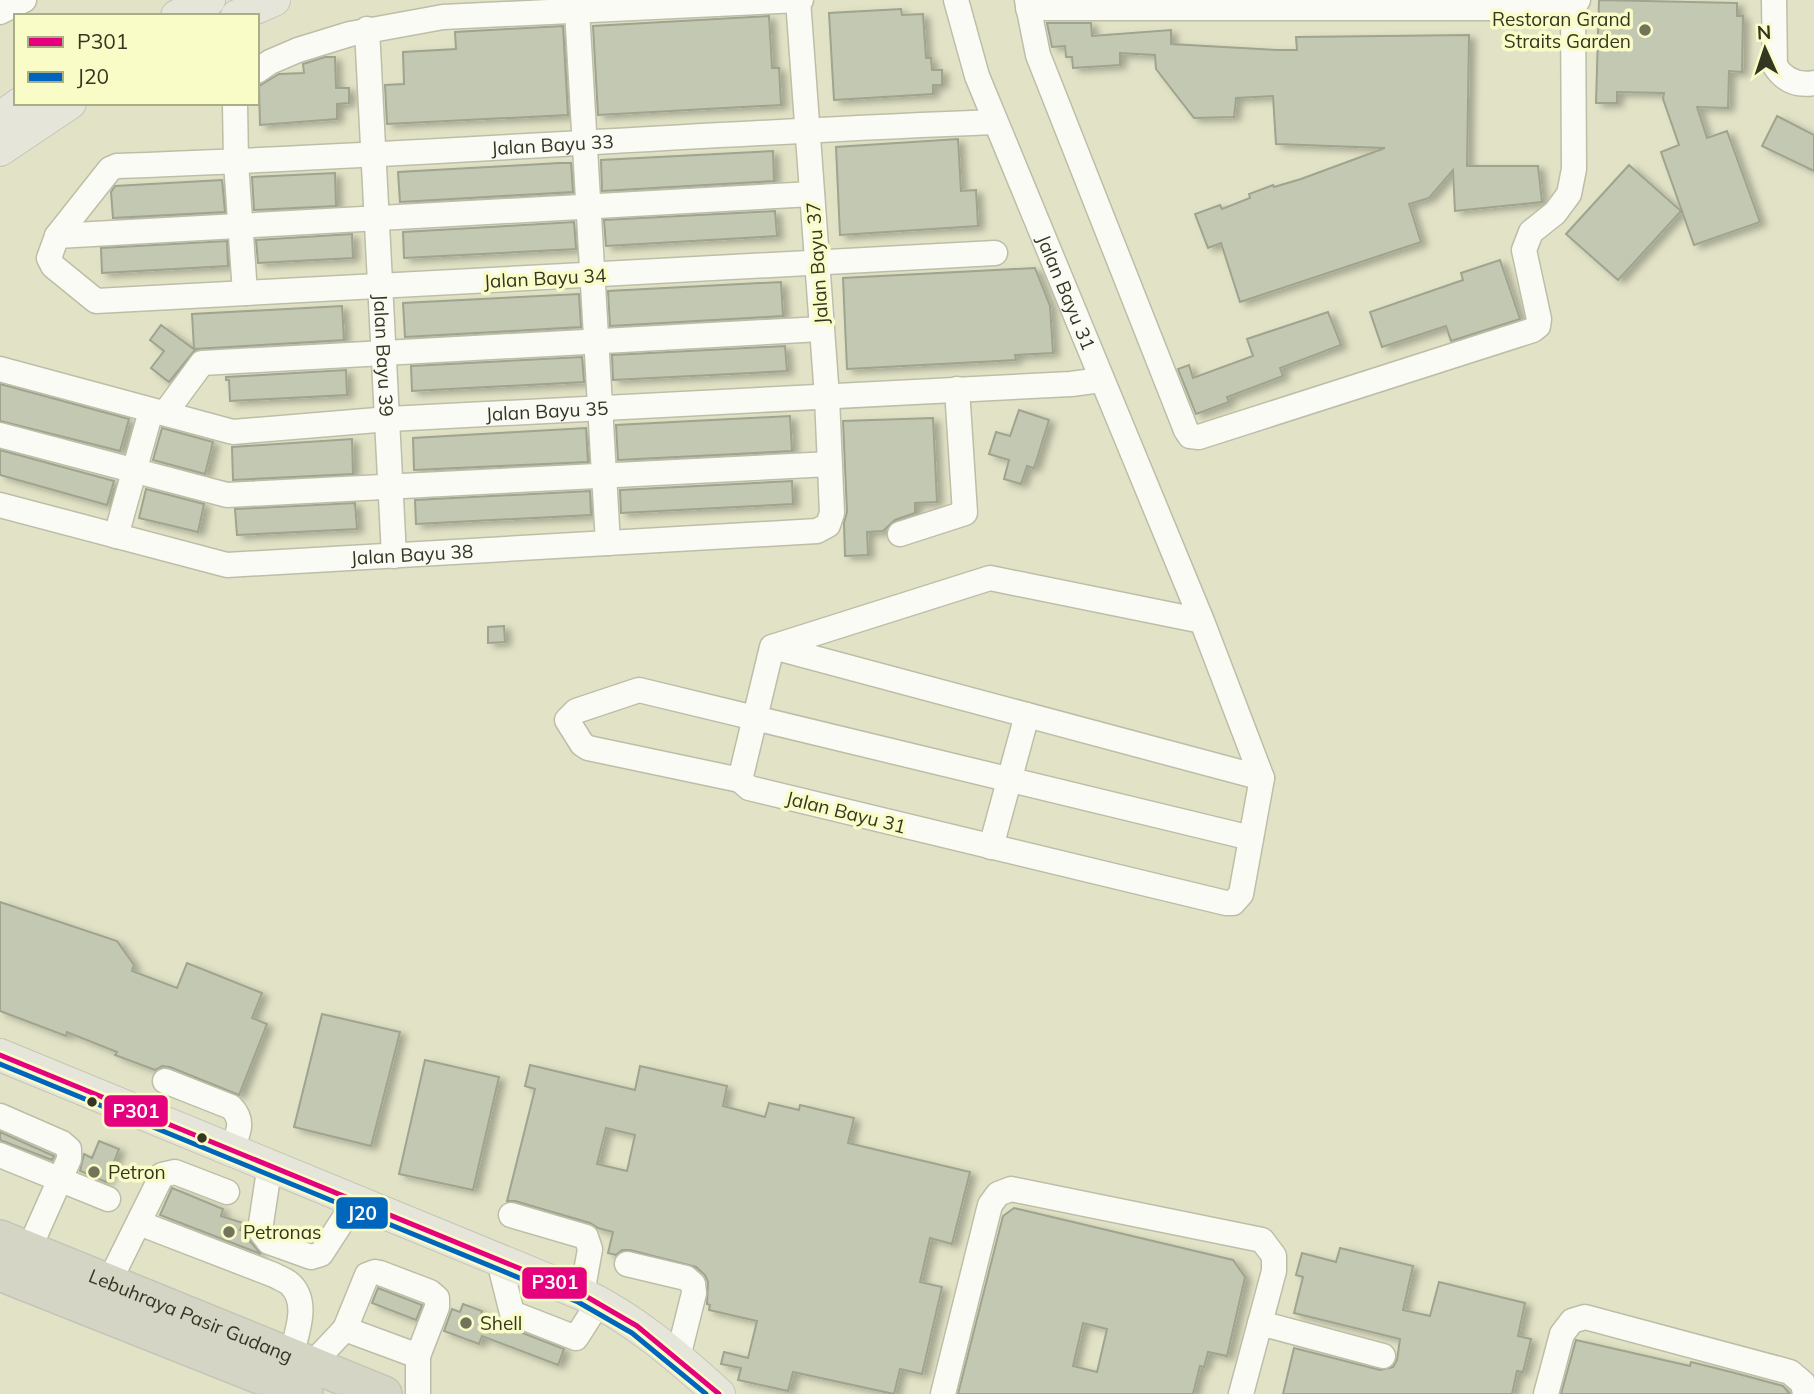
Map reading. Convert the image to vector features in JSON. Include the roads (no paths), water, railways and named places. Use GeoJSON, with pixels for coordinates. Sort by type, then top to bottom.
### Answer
{"type":"FeatureCollection","features":[{"type":"Feature","properties":{"kind":"highway","name":"Lebuhraya Pasir Gudang"},"geometry":{"type":"LineString","coordinates":[[14,1244],[109,1282],[302,1372]]}},
{"type":"Feature","properties":{"kind":"highway","name":"Lebuhraya Pasir Gudang"},"geometry":{"type":"LineString","coordinates":[[0,1273],[130,1326],[384,1394]]}},
{"type":"Feature","properties":{"kind":"highway"},"geometry":{"type":"LineString","coordinates":[[0,1295],[130,1326]]}},
{"type":"Feature","properties":{"kind":"main road"},"geometry":{"type":"LineString","coordinates":[[181,14],[209,0]]}},
{"type":"Feature","properties":{"kind":"main road"},"geometry":{"type":"LineString","coordinates":[[242,14],[274,0]]}},
{"type":"Feature","properties":{"kind":"main road"},"geometry":{"type":"LineString","coordinates":[[0,118],[18,105]]}},
{"type":"Feature","properties":{"kind":"main road"},"geometry":{"type":"LineString","coordinates":[[0,150],[67,105]]}},
{"type":"Feature","properties":{"kind":"main road"},"geometry":{"type":"LineString","coordinates":[[0,1055],[270,1164],[610,1307],[678,1357],[719,1394]]}},
{"type":"Feature","properties":{"kind":"street"},"geometry":{"type":"LineString","coordinates":[[0,12],[24,0]]}},
{"type":"Feature","properties":{"kind":"street"},"geometry":{"type":"LineString","coordinates":[[259,70],[298,50],[367,29],[443,17],[800,0]]}},
{"type":"Feature","properties":{"kind":"street","name":"Jalan Bayu 37"},"geometry":{"type":"LineString","coordinates":[[800,0],[827,397],[832,513],[828,525]]}},
{"type":"Feature","properties":{"kind":"street","name":"Jalan Bayu 31"},"geometry":{"type":"LineString","coordinates":[[754,718],[639,690],[576,711],[567,720],[587,748],[740,780],[749,788],[1233,903],[1241,894],[1262,778],[1202,621],[995,122],[977,76],[956,0]]}},
{"type":"Feature","properties":{"kind":"street"},"geometry":{"type":"LineString","coordinates":[[1774,0],[1775,66],[1780,75],[1795,83],[1814,83]]}},
{"type":"Feature","properties":{"kind":"street"},"geometry":{"type":"LineString","coordinates":[[1027,4],[1276,4],[1575,4],[1574,169],[1569,194],[1555,213],[1531,232],[1524,250],[1539,319],[1538,326],[1533,330],[1199,437],[1190,436],[1038,55],[1027,4]]}},
{"type":"Feature","properties":{"kind":"street"},"geometry":{"type":"LineString","coordinates":[[577,10],[608,543]]}},
{"type":"Feature","properties":{"kind":"street","name":"Jalan Bayu 39"},"geometry":{"type":"LineString","coordinates":[[367,29],[394,556]]}},
{"type":"Feature","properties":{"kind":"street"},"geometry":{"type":"LineString","coordinates":[[234,105],[245,293]]}},
{"type":"Feature","properties":{"kind":"street","name":"Jalan Bayu 33"},"geometry":{"type":"LineString","coordinates":[[57,236],[110,169],[117,166],[374,155],[808,129],[995,122]]}},
{"type":"Feature","properties":{"kind":"street"},"geometry":{"type":"LineString","coordinates":[[57,236],[240,228],[812,194]]}},
{"type":"Feature","properties":{"kind":"street","name":"Jalan Bayu 34"},"geometry":{"type":"LineString","coordinates":[[57,236],[49,253],[50,262],[96,301],[995,253]]}},
{"type":"Feature","properties":{"kind":"street"},"geometry":{"type":"LineString","coordinates":[[116,536],[158,412],[202,363],[821,329]]}},
{"type":"Feature","properties":{"kind":"street","name":"Jalan Bayu 35"},"geometry":{"type":"LineString","coordinates":[[0,369],[233,432],[389,419],[1071,384],[1101,380]]}},
{"type":"Feature","properties":{"kind":"street"},"geometry":{"type":"LineString","coordinates":[[900,534],[964,513],[957,389]]}},
{"type":"Feature","properties":{"kind":"street"},"geometry":{"type":"LineString","coordinates":[[0,435],[227,495],[830,464]]}},
{"type":"Feature","properties":{"kind":"street","name":"Jalan Bayu 38"},"geometry":{"type":"LineString","coordinates":[[0,505],[227,565],[817,531],[828,525]]}},
{"type":"Feature","properties":{"kind":"street"},"geometry":{"type":"LineString","coordinates":[[772,647],[990,578],[1202,621]]}},
{"type":"Feature","properties":{"kind":"street"},"geometry":{"type":"LineString","coordinates":[[772,647],[1262,778]]}},
{"type":"Feature","properties":{"kind":"street"},"geometry":{"type":"LineString","coordinates":[[740,780],[772,647]]}},
{"type":"Feature","properties":{"kind":"street"},"geometry":{"type":"LineString","coordinates":[[991,847],[1027,715]]}},
{"type":"Feature","properties":{"kind":"street"},"geometry":{"type":"LineString","coordinates":[[754,718],[1251,838]]}},
{"type":"Feature","properties":{"kind":"street"},"geometry":{"type":"LineString","coordinates":[[164,1080],[231,1107],[240,1121],[240,1129],[232,1149]]}},
{"type":"Feature","properties":{"kind":"street"},"geometry":{"type":"LineString","coordinates":[[0,1116],[66,1145],[69,1158],[60,1180],[14,1244]]}},
{"type":"Feature","properties":{"kind":"street"},"geometry":{"type":"LineString","coordinates":[[0,1155],[108,1199]]}},
{"type":"Feature","properties":{"kind":"street"},"geometry":{"type":"LineString","coordinates":[[270,1164],[260,1230],[269,1242],[311,1257],[317,1256],[321,1254],[356,1200]]}},
{"type":"Feature","properties":{"kind":"street"},"geometry":{"type":"LineString","coordinates":[[109,1282],[159,1178],[166,1172],[174,1172],[227,1192]]}},
{"type":"Feature","properties":{"kind":"street"},"geometry":{"type":"LineString","coordinates":[[943,1394],[990,1205],[998,1194],[1011,1189],[1262,1240],[1274,1256],[1274,1264],[1241,1394]]}},
{"type":"Feature","properties":{"kind":"street"},"geometry":{"type":"LineString","coordinates":[[502,1261],[502,1273],[512,1313],[576,1338],[590,1298],[590,1248],[586,1237],[511,1215]]}},
{"type":"Feature","properties":{"kind":"street"},"geometry":{"type":"LineString","coordinates":[[139,1223],[274,1275],[290,1284],[299,1300],[302,1372]]}},
{"type":"Feature","properties":{"kind":"street"},"geometry":{"type":"LineString","coordinates":[[627,1264],[686,1278],[693,1284],[694,1293],[678,1357]]}},
{"type":"Feature","properties":{"kind":"street"},"geometry":{"type":"LineString","coordinates":[[302,1372],[345,1329],[364,1280],[371,1273],[380,1272],[430,1292],[437,1298],[437,1307],[418,1356],[418,1394]]}},
{"type":"Feature","properties":{"kind":"street"},"geometry":{"type":"LineString","coordinates":[[1546,1394],[1562,1334],[1572,1321],[1585,1317],[1790,1372],[1803,1382],[1805,1394]]}},
{"type":"Feature","properties":{"kind":"street"},"geometry":{"type":"LineString","coordinates":[[1260,1324],[1383,1356]]}},
{"type":"Feature","properties":{"kind":"street"},"geometry":{"type":"LineString","coordinates":[[345,1329],[418,1356]]}},
{"type":"Feature","properties":{"kind":"place","name":"Restoran Grand Straits Garden"},"geometry":{"type":"Point","coordinates":[1645,30]}},
{"type":"Feature","properties":{"kind":"place","name":"Petron"},"geometry":{"type":"Point","coordinates":[94,1172]}},
{"type":"Feature","properties":{"kind":"place","name":"Petronas"},"geometry":{"type":"Point","coordinates":[229,1232]}},
{"type":"Feature","properties":{"kind":"place","name":"Shell"},"geometry":{"type":"Point","coordinates":[466,1323]}}]}
